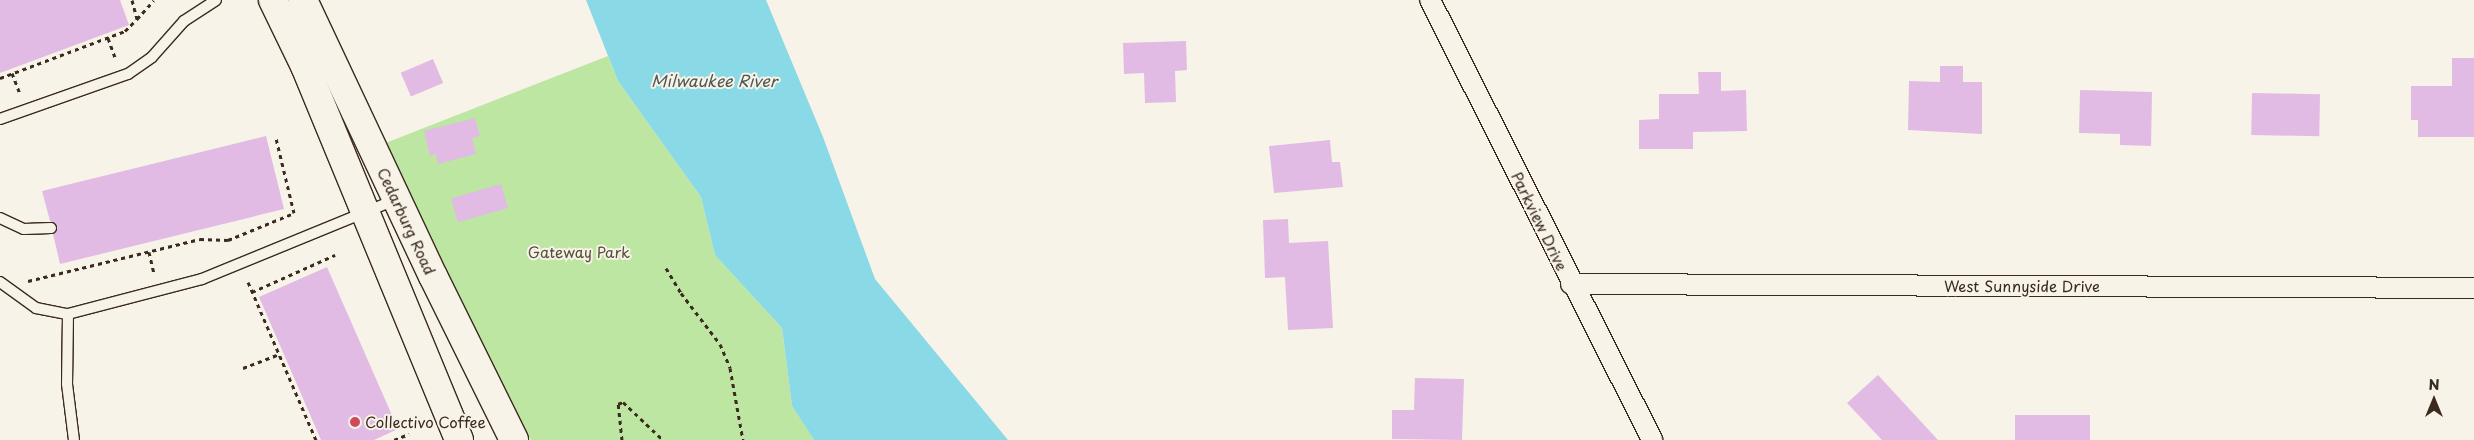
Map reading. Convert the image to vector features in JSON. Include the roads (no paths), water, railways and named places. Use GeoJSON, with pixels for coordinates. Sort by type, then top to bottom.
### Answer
{"type":"FeatureCollection","features":[{"type":"Feature","properties":{"kind":"main road"},"geometry":{"type":"LineString","coordinates":[[273,0],[305,66],[459,440]]}},
{"type":"Feature","properties":{"kind":"main road","name":"Cedarburg Road"},"geometry":{"type":"LineString","coordinates":[[303,0],[514,440]]}},
{"type":"Feature","properties":{"kind":"street","name":"Parkview Drive"},"geometry":{"type":"LineString","coordinates":[[1430,0],[1571,284],[1652,440]]}},
{"type":"Feature","properties":{"kind":"street","name":"West Sunnyside Drive"},"geometry":{"type":"LineString","coordinates":[[1571,284],[2474,288]]}},
{"type":"Feature","properties":{"kind":"lane"},"geometry":{"type":"LineString","coordinates":[[0,119],[123,76],[152,57],[184,21],[216,0]]}},
{"type":"Feature","properties":{"kind":"lane"},"geometry":{"type":"LineString","coordinates":[[0,282],[36,308],[68,314],[212,275],[397,199]]}},
{"type":"Feature","properties":{"kind":"lane"},"geometry":{"type":"LineString","coordinates":[[0,218],[24,229],[51,228]]}},
{"type":"Feature","properties":{"kind":"lane"},"geometry":{"type":"LineString","coordinates":[[68,314],[67,384],[74,440]]}},
{"type":"Feature","properties":{"kind":"water","name":"Milwaukee River"},"geometry":{"type":"Polygon","coordinates":[[[586,0],[766,0],[823,137],[875,279],[1008,440],[814,440],[792,406],[782,328],[715,255],[701,197],[618,81],[586,0]]]}},
{"type":"Feature","properties":{"kind":"place","name":"Collectivo Coffee"},"geometry":{"type":"Point","coordinates":[355,422]}},
{"type":"Feature","properties":{"kind":"park label","name":"Gateway Park"},"geometry":{"type":"Point","coordinates":[579,252]}}]}
